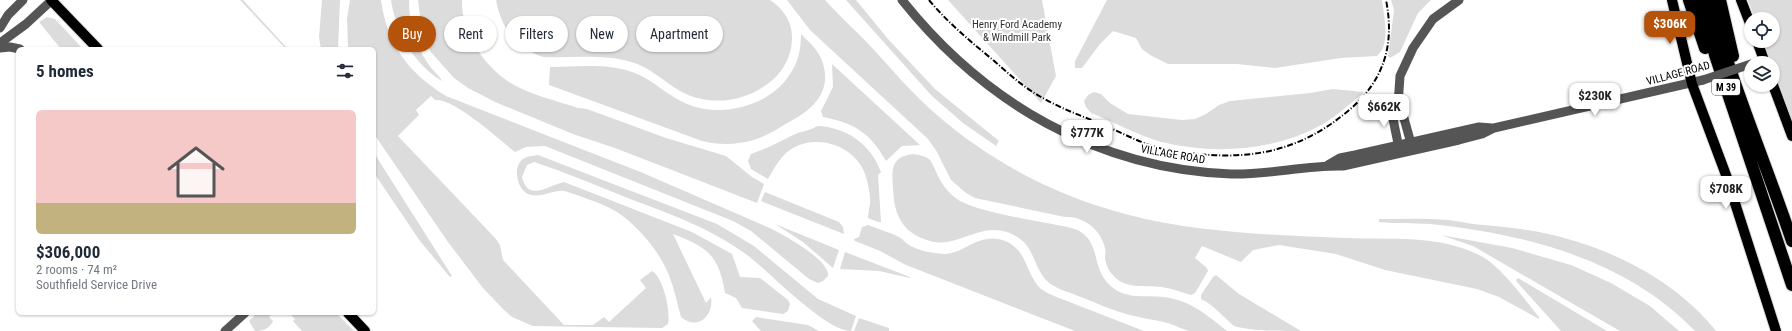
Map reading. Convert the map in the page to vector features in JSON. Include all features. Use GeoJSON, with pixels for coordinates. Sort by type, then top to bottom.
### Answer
{"type":"FeatureCollection","features":[{"type":"Feature","properties":{"kind":"highway"},"geometry":{"type":"LineString","coordinates":[[1689,0],[1715,77],[1754,174]]}},
{"type":"Feature","properties":{"kind":"highway","name":"M 39"},"geometry":{"type":"LineString","coordinates":[[1700,0],[1715,55],[1792,285]]}},
{"type":"Feature","properties":{"kind":"highway","name":"M 39"},"geometry":{"type":"LineString","coordinates":[[1709,0],[1733,78],[1769,172],[1792,241]]}},
{"type":"Feature","properties":{"kind":"highway"},"geometry":{"type":"LineString","coordinates":[[1720,0],[1737,69],[1769,172]]}},
{"type":"Feature","properties":{"kind":"main road"},"geometry":{"type":"LineString","coordinates":[[52,0],[96,47]]}},
{"type":"Feature","properties":{"kind":"main road"},"geometry":{"type":"LineString","coordinates":[[1672,0],[1692,84],[1726,175],[1776,331]]}},
{"type":"Feature","properties":{"kind":"main road"},"geometry":{"type":"LineString","coordinates":[[1741,0],[1746,12]]}},
{"type":"Feature","properties":{"kind":"main road"},"geometry":{"type":"LineString","coordinates":[[1776,92],[1792,136]]}},
{"type":"Feature","properties":{"kind":"main road"},"geometry":{"type":"LineString","coordinates":[[350,315],[365,331]]}},
{"type":"Feature","properties":{"kind":"street"},"geometry":{"type":"LineString","coordinates":[[0,28],[8,15],[23,0]]}},
{"type":"Feature","properties":{"kind":"street"},"geometry":{"type":"LineString","coordinates":[[0,43],[26,24],[52,0]]}},
{"type":"Feature","properties":{"kind":"street","name":"VILLAGE ROAD"},"geometry":{"type":"LineString","coordinates":[[902,0],[940,45],[990,88],[1018,108],[1053,128],[1124,156],[1169,168],[1210,173],[1270,173],[1327,166],[1340,158],[1482,134],[1494,128],[1692,84],[1744,66]]}},
{"type":"Feature","properties":{"kind":"street"},"geometry":{"type":"LineString","coordinates":[[1400,149],[1393,119],[1398,105],[1400,76],[1413,48],[1433,19],[1459,0]]}},
{"type":"Feature","properties":{"kind":"street"},"geometry":{"type":"LineString","coordinates":[[0,48],[10,46],[16,48]]}},
{"type":"Feature","properties":{"kind":"street"},"geometry":{"type":"LineString","coordinates":[[1398,105],[1402,111],[1411,147]]}},
{"type":"Feature","properties":{"kind":"street"},"geometry":{"type":"LineString","coordinates":[[225,331],[243,315]]}},
{"type":"Feature","properties":{"kind":"green space"},"geometry":{"type":"Polygon","coordinates":[[[240,0],[243,0],[286,47],[284,47],[240,0]]]}},
{"type":"Feature","properties":{"kind":"green space"},"geometry":{"type":"Polygon","coordinates":[[[322,0],[340,0],[338,47],[321,47],[319,37],[322,0]]]}},
{"type":"Feature","properties":{"kind":"green space"},"geometry":{"type":"Polygon","coordinates":[[[350,0],[381,0],[388,31],[388,52],[399,52],[421,78],[446,96],[643,173],[772,229],[815,256],[827,270],[828,276],[823,281],[818,283],[809,279],[751,231],[733,221],[545,146],[526,147],[515,152],[488,129],[464,112],[453,105],[435,100],[431,96],[416,110],[419,115],[398,136],[496,239],[500,245],[503,260],[564,325],[593,325],[604,317],[609,322],[646,288],[640,280],[652,271],[656,274],[663,287],[669,318],[668,324],[662,328],[533,326],[512,317],[483,288],[448,242],[376,137],[376,47],[348,47],[347,19],[350,0]]]}},
{"type":"Feature","properties":{"kind":"green space"},"geometry":{"type":"Polygon","coordinates":[[[391,0],[409,0],[410,16],[394,16],[391,0]]]}},
{"type":"Feature","properties":{"kind":"green space"},"geometry":{"type":"Polygon","coordinates":[[[418,0],[462,0],[464,16],[444,16],[444,52],[478,52],[499,75],[509,82],[534,94],[578,108],[587,109],[666,138],[726,156],[752,177],[764,184],[757,203],[615,148],[573,134],[495,102],[468,88],[454,78],[431,52],[436,52],[436,16],[420,16],[418,0]]]}},
{"type":"Feature","properties":{"kind":"green space"},"geometry":{"type":"Polygon","coordinates":[[[496,0],[770,0],[787,17],[791,28],[792,40],[790,54],[784,66],[781,71],[766,85],[746,96],[735,99],[701,99],[680,91],[644,67],[631,62],[599,57],[543,57],[533,53],[531,52],[568,52],[568,16],[505,16],[505,26],[498,10],[496,0]]]}},
{"type":"Feature","properties":{"kind":"green space"},"geometry":{"type":"Polygon","coordinates":[[[787,0],[825,0],[912,92],[958,132],[1003,163],[1077,199],[1129,215],[1182,226],[1264,234],[1433,241],[1450,245],[1467,250],[1490,262],[1513,285],[1539,317],[1539,319],[1499,297],[1477,289],[1385,270],[1336,254],[1279,245],[1253,250],[1241,262],[1202,246],[1195,258],[1207,268],[1208,271],[1195,293],[1191,295],[1172,289],[1128,285],[1117,279],[1107,267],[1103,241],[1091,225],[1072,217],[1065,217],[975,198],[966,193],[951,180],[937,152],[928,139],[810,30],[787,0]]]}},
{"type":"Feature","properties":{"kind":"green space"},"geometry":{"type":"Polygon","coordinates":[[[846,0],[856,0],[888,39],[935,89],[999,141],[996,146],[963,123],[931,95],[846,0]]]}},
{"type":"Feature","properties":{"kind":"green space","name":"Henry Ford Academy & Windmill Park"},"geometry":{"type":"Polygon","coordinates":[[[948,0],[1042,0],[1056,76],[1041,103],[948,0]]]}},
{"type":"Feature","properties":{"kind":"green space"},"geometry":{"type":"Polygon","coordinates":[[[1107,0],[1382,0],[1386,30],[1384,45],[1377,56],[1341,58],[1275,68],[1237,64],[1168,64],[1142,49],[1136,38],[1113,31],[1100,44],[1082,68],[1075,68],[1075,61],[1107,0]]]}},
{"type":"Feature","properties":{"kind":"green space"},"geometry":{"type":"Polygon","coordinates":[[[1391,0],[1431,0],[1418,13],[1400,52],[1390,58],[1388,56],[1394,10],[1391,0]]]}},
{"type":"Feature","properties":{"kind":"green space"},"geometry":{"type":"Polygon","coordinates":[[[1748,0],[1792,0],[1792,130],[1780,92],[1780,56],[1768,56],[1765,48],[1780,48],[1780,12],[1752,12],[1748,0]]]}},
{"type":"Feature","properties":{"kind":"green space"},"geometry":{"type":"Polygon","coordinates":[[[47,17],[55,19],[81,47],[59,47],[39,22],[47,17]]]}},
{"type":"Feature","properties":{"kind":"green space"},"geometry":{"type":"Polygon","coordinates":[[[801,34],[815,48],[821,58],[825,70],[823,91],[811,107],[794,120],[757,139],[745,142],[725,144],[702,141],[549,85],[550,67],[612,67],[640,75],[673,97],[687,104],[700,108],[728,110],[756,102],[768,96],[779,87],[794,67],[798,57],[801,34]]]}},
{"type":"Feature","properties":{"kind":"green space"},"geometry":{"type":"Polygon","coordinates":[[[412,52],[421,52],[442,81],[423,66],[412,52]]]}},
{"type":"Feature","properties":{"kind":"green space"},"geometry":{"type":"Polygon","coordinates":[[[832,64],[920,145],[902,146],[886,161],[874,143],[853,126],[834,119],[823,117],[821,111],[833,87],[832,64]]]}},
{"type":"Feature","properties":{"kind":"green space"},"geometry":{"type":"Polygon","coordinates":[[[1333,89],[1364,92],[1329,120],[1304,133],[1265,145],[1244,148],[1202,148],[1161,142],[1091,113],[1086,107],[1084,101],[1088,95],[1094,92],[1101,94],[1110,103],[1128,114],[1182,120],[1195,119],[1206,114],[1219,105],[1230,101],[1310,93],[1333,89]]]}},
{"type":"Feature","properties":{"kind":"green space"},"geometry":{"type":"Polygon","coordinates":[[[817,126],[838,130],[856,139],[864,145],[877,162],[881,172],[878,175],[881,222],[868,218],[870,194],[862,167],[855,158],[836,146],[814,142],[793,148],[782,158],[768,179],[751,169],[748,161],[751,154],[817,126]]]}},
{"type":"Feature","properties":{"kind":"green space"},"geometry":{"type":"Polygon","coordinates":[[[914,154],[930,160],[944,186],[960,201],[980,209],[1067,227],[1081,232],[1092,245],[1103,276],[1108,283],[1121,293],[1133,296],[1164,297],[1182,301],[1198,309],[1227,331],[1190,331],[1168,323],[1117,311],[1059,288],[1048,282],[1043,276],[1025,243],[1010,233],[999,230],[988,230],[959,239],[940,242],[930,241],[915,235],[905,227],[900,220],[895,207],[892,176],[894,166],[900,158],[906,155],[914,154]]]}},
{"type":"Feature","properties":{"kind":"green space"},"geometry":{"type":"Polygon","coordinates":[[[538,155],[717,224],[754,246],[818,299],[856,316],[851,331],[827,322],[747,255],[720,237],[676,216],[534,162],[527,165],[522,177],[525,185],[529,189],[534,191],[540,190],[564,182],[692,232],[732,254],[740,277],[760,278],[788,300],[790,304],[788,311],[783,314],[742,308],[736,298],[725,293],[719,270],[710,254],[695,243],[673,234],[706,303],[711,297],[710,310],[704,319],[699,322],[687,321],[681,317],[674,289],[659,256],[647,239],[625,217],[592,200],[565,191],[533,195],[528,194],[521,188],[517,178],[520,163],[525,158],[538,155]]]}},
{"type":"Feature","properties":{"kind":"green space"},"geometry":{"type":"Polygon","coordinates":[[[376,156],[452,276],[450,277],[420,241],[376,176],[376,156]]]}},
{"type":"Feature","properties":{"kind":"green space"},"geometry":{"type":"Polygon","coordinates":[[[765,192],[839,222],[843,227],[844,234],[761,201],[765,192]]]}},
{"type":"Feature","properties":{"kind":"green space"},"geometry":{"type":"Polygon","coordinates":[[[1379,219],[1452,220],[1539,232],[1589,246],[1636,266],[1659,280],[1680,295],[1699,312],[1716,331],[1695,331],[1668,306],[1638,286],[1607,269],[1573,255],[1502,235],[1430,224],[1379,222],[1379,219]]]}},
{"type":"Feature","properties":{"kind":"green space"},"geometry":{"type":"Polygon","coordinates":[[[775,224],[839,250],[833,268],[803,242],[775,224]]]}},
{"type":"Feature","properties":{"kind":"green space"},"geometry":{"type":"Polygon","coordinates":[[[868,225],[899,237],[917,249],[939,254],[959,251],[987,239],[1005,241],[1018,250],[1036,283],[1041,289],[1054,296],[1144,331],[1075,331],[906,265],[880,251],[855,241],[854,239],[859,237],[862,227],[868,225]]]}},
{"type":"Feature","properties":{"kind":"green space"},"geometry":{"type":"Polygon","coordinates":[[[1441,235],[1512,248],[1571,265],[1611,283],[1650,306],[1679,331],[1620,331],[1473,246],[1441,235]]]}},
{"type":"Feature","properties":{"kind":"green space"},"geometry":{"type":"Polygon","coordinates":[[[845,252],[910,278],[879,271],[840,269],[845,252]]]}},
{"type":"Feature","properties":{"kind":"green space"},"geometry":{"type":"Polygon","coordinates":[[[1216,275],[1239,294],[1301,331],[1257,330],[1234,326],[1214,308],[1201,299],[1201,295],[1216,275]]]}},
{"type":"Feature","properties":{"kind":"green space"},"geometry":{"type":"Polygon","coordinates":[[[1518,278],[1607,331],[1561,331],[1517,282],[1516,280],[1518,278]]]}},
{"type":"Feature","properties":{"kind":"green space"},"geometry":{"type":"Polygon","coordinates":[[[255,315],[271,315],[269,317],[273,321],[268,328],[255,331],[249,321],[255,315]]]}},
{"type":"Feature","properties":{"kind":"green space"},"geometry":{"type":"Polygon","coordinates":[[[291,315],[338,315],[354,331],[302,331],[293,321],[295,319],[291,315]]]}},
{"type":"Feature","properties":{"kind":"green space"},"geometry":{"type":"Polygon","coordinates":[[[756,317],[808,325],[819,331],[761,331],[752,321],[756,317]]]}},
{"type":"Feature","properties":{"kind":"green space"},"geometry":{"type":"Polygon","coordinates":[[[859,318],[889,328],[889,331],[854,331],[859,318]]]}},
{"type":"Feature","properties":{"kind":"railway"},"geometry":{"type":"LineString","coordinates":[[929,0],[960,32],[1010,75],[1028,89],[1048,101],[1155,147],[1181,152],[1220,155],[1241,155],[1279,149],[1314,134],[1331,124],[1348,111],[1370,87],[1378,75],[1384,61],[1389,32],[1386,0]]}}]}
